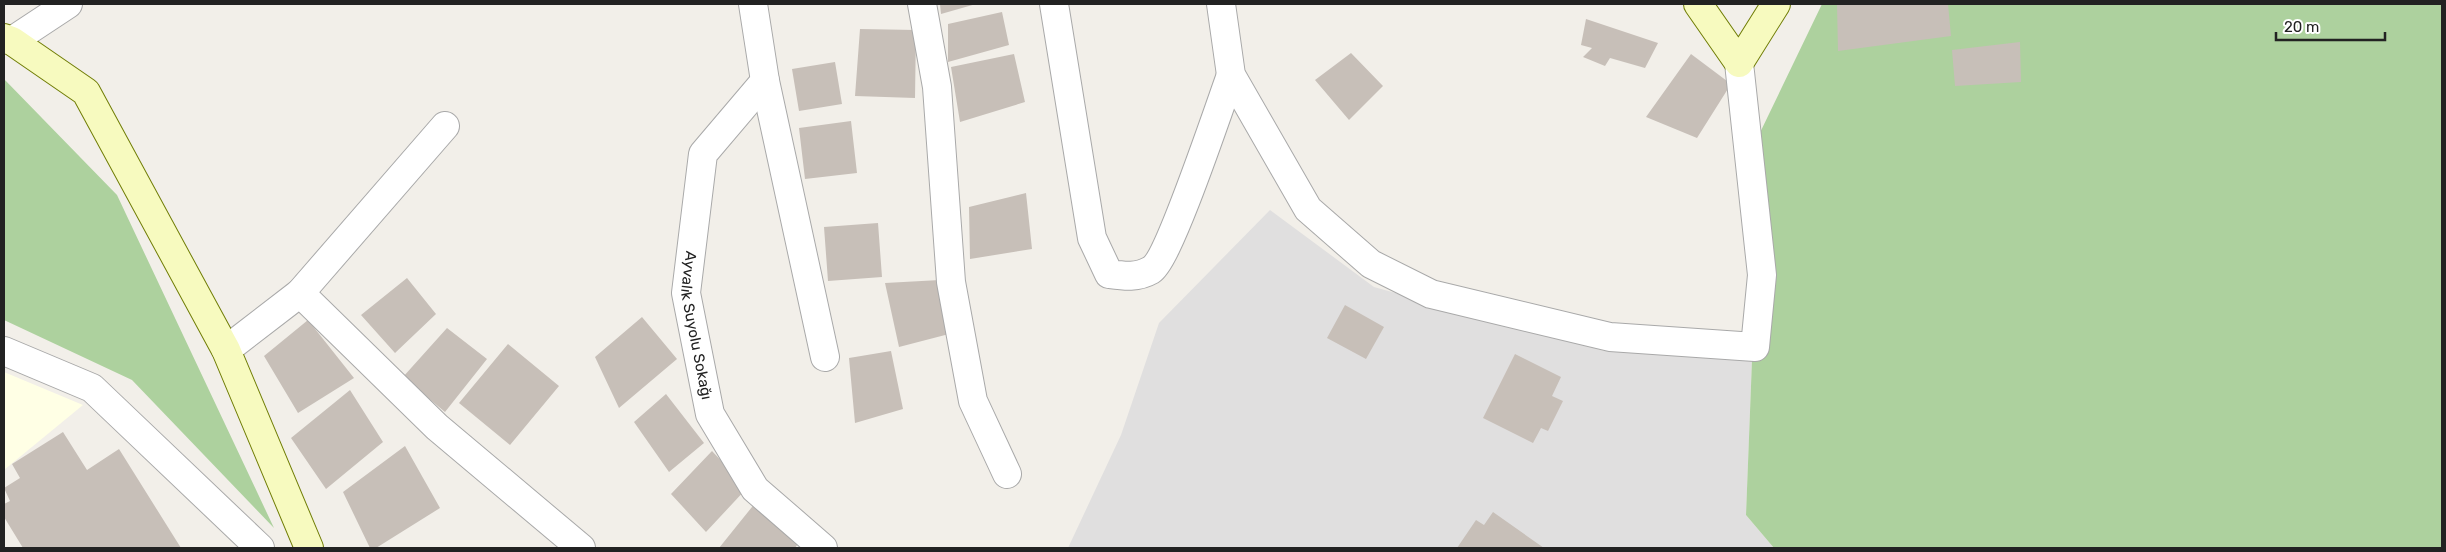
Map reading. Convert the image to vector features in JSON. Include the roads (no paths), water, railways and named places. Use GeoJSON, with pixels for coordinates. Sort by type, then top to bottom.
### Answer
{"type":"FeatureCollection","features":[{"type":"Feature","properties":{"kind":"street"},"geometry":{"type":"LineString","coordinates":[[68,4],[8,39],[86,92],[226,350],[309,548]]}},
{"type":"Feature","properties":{"kind":"street"},"geometry":{"type":"LineString","coordinates":[[753,4],[765,81],[825,357]]}},
{"type":"Feature","properties":{"kind":"street"},"geometry":{"type":"LineString","coordinates":[[922,4],[937,87],[952,291],[973,401],[1007,474]]}},
{"type":"Feature","properties":{"kind":"street"},"geometry":{"type":"LineString","coordinates":[[1054,4],[1092,238],[1109,274],[1132,276],[1152,270],[1169,244],[1231,75]]}},
{"type":"Feature","properties":{"kind":"street"},"geometry":{"type":"LineString","coordinates":[[1221,4],[1231,75],[1308,209],[1371,264],[1431,294],[1610,337],[1755,347],[1762,275],[1739,64],[1698,4]]}},
{"type":"Feature","properties":{"kind":"street"},"geometry":{"type":"LineString","coordinates":[[1739,64],[1776,4]]}},
{"type":"Feature","properties":{"kind":"street","name":"Ayvalık Suyolu Sokağı"},"geometry":{"type":"LineString","coordinates":[[765,81],[703,154],[686,293],[710,414],[755,489],[823,548]]}},
{"type":"Feature","properties":{"kind":"street"},"geometry":{"type":"LineString","coordinates":[[226,350],[300,293],[445,126]]}},
{"type":"Feature","properties":{"kind":"street"},"geometry":{"type":"LineString","coordinates":[[300,293],[437,427],[581,548]]}},
{"type":"Feature","properties":{"kind":"street"},"geometry":{"type":"LineString","coordinates":[[4,351],[92,388],[260,548]]}}]}
